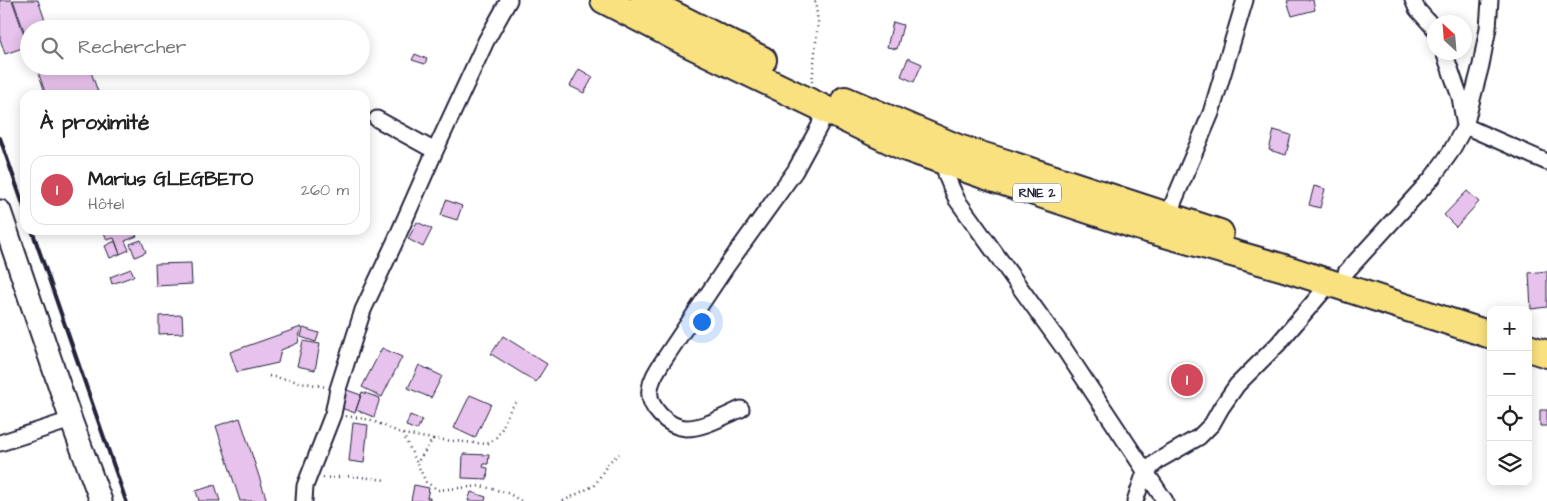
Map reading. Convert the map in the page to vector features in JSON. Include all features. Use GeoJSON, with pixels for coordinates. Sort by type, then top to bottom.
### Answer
{"type":"FeatureCollection","features":[{"type":"Feature","properties":{"kind":"highway","name":"RNIE 2"},"geometry":{"type":"LineString","coordinates":[[604,0],[687,43],[818,97],[945,153],[1129,223],[1487,316]]}},
{"type":"Feature","properties":{"kind":"highway","name":"RNIE 2"},"geometry":{"type":"LineString","coordinates":[[644,0],[702,29],[818,97]]}},
{"type":"Feature","properties":{"kind":"highway","name":"RNIE 2"},"geometry":{"type":"LineString","coordinates":[[945,153],[1168,215],[1487,334]]}},
{"type":"Feature","properties":{"kind":"highway"},"geometry":{"type":"LineString","coordinates":[[1532,330],[1547,335]]}},
{"type":"Feature","properties":{"kind":"highway"},"geometry":{"type":"LineString","coordinates":[[1532,349],[1547,354]]}},
{"type":"Feature","properties":{"kind":"street"},"geometry":{"type":"LineString","coordinates":[[304,501],[305,486],[333,414],[338,389],[363,310],[486,42],[509,0]]}},
{"type":"Feature","properties":{"kind":"street"},"geometry":{"type":"LineString","coordinates":[[1168,215],[1212,113],[1245,0]]}},
{"type":"Feature","properties":{"kind":"street"},"geometry":{"type":"LineString","coordinates":[[1413,0],[1417,9],[1427,20]]}},
{"type":"Feature","properties":{"kind":"street"},"geometry":{"type":"LineString","coordinates":[[1134,501],[1145,472],[1159,460],[1199,437],[1212,424],[1237,386],[1432,178],[1450,153],[1465,126],[1481,65],[1488,28],[1490,0]]}},
{"type":"Feature","properties":{"kind":"street"},"geometry":{"type":"LineString","coordinates":[[1447,60],[1460,97],[1465,126]]}},
{"type":"Feature","properties":{"kind":"street"},"geometry":{"type":"LineString","coordinates":[[741,409],[707,423],[684,428],[666,420],[654,409],[650,400],[650,389],[653,378],[682,332],[795,171],[820,125],[818,97]]}},
{"type":"Feature","properties":{"kind":"street"},"geometry":{"type":"LineString","coordinates":[[377,118],[435,151]]}},
{"type":"Feature","properties":{"kind":"street"},"geometry":{"type":"LineString","coordinates":[[1465,126],[1547,162]]}},
{"type":"Feature","properties":{"kind":"street"},"geometry":{"type":"LineString","coordinates":[[945,153],[946,173],[957,200],[1065,350],[1165,501]]}},
{"type":"Feature","properties":{"kind":"street"},"geometry":{"type":"LineString","coordinates":[[0,211],[71,420],[101,501]]}},
{"type":"Feature","properties":{"kind":"street"},"geometry":{"type":"LineString","coordinates":[[0,443],[71,420]]}},
{"type":"Feature","properties":{"kind":"path"},"geometry":{"type":"LineString","coordinates":[[815,0],[818,22],[818,97]]}},
{"type":"Feature","properties":{"kind":"path"},"geometry":{"type":"LineString","coordinates":[[269,376],[338,389]]}},
{"type":"Feature","properties":{"kind":"path"},"geometry":{"type":"LineString","coordinates":[[333,414],[371,420],[403,434],[486,444],[494,441],[499,436],[506,416],[518,401]]}},
{"type":"Feature","properties":{"kind":"path"},"geometry":{"type":"LineString","coordinates":[[403,434],[426,482],[438,490],[481,486],[508,493],[521,501]]}},
{"type":"Feature","properties":{"kind":"path"},"geometry":{"type":"LineString","coordinates":[[417,463],[434,439]]}},
{"type":"Feature","properties":{"kind":"path"},"geometry":{"type":"LineString","coordinates":[[563,501],[595,485],[609,462],[619,454]]}},
{"type":"Feature","properties":{"kind":"path"},"geometry":{"type":"LineString","coordinates":[[309,476],[326,478],[352,476],[386,480]]}},
{"type":"Feature","properties":{"kind":"building"},"geometry":{"type":"Polygon","coordinates":[[[0,0],[12,0],[20,23],[20,49],[5,54],[0,39],[0,0]]]}},
{"type":"Feature","properties":{"kind":"building"},"geometry":{"type":"Polygon","coordinates":[[[13,0],[38,0],[45,20],[20,20],[13,0]]]}},
{"type":"Feature","properties":{"kind":"building"},"geometry":{"type":"Polygon","coordinates":[[[1313,0],[1315,10],[1292,16],[1287,1],[1313,0]]]}},
{"type":"Feature","properties":{"kind":"building"},"geometry":{"type":"Polygon","coordinates":[[[893,22],[903,25],[897,49],[887,47],[893,22]]]}},
{"type":"Feature","properties":{"kind":"building"},"geometry":{"type":"Polygon","coordinates":[[[415,54],[427,59],[425,64],[412,60],[415,54]]]}},
{"type":"Feature","properties":{"kind":"building"},"geometry":{"type":"Polygon","coordinates":[[[908,58],[922,64],[914,82],[901,76],[908,58]]]}},
{"type":"Feature","properties":{"kind":"building"},"geometry":{"type":"Polygon","coordinates":[[[579,69],[593,77],[584,93],[570,86],[579,69]]]}},
{"type":"Feature","properties":{"kind":"building"},"geometry":{"type":"Polygon","coordinates":[[[39,75],[92,75],[97,90],[44,90],[39,75]]]}},
{"type":"Feature","properties":{"kind":"building"},"geometry":{"type":"Polygon","coordinates":[[[1274,130],[1291,135],[1286,155],[1269,150],[1274,130]]]}},
{"type":"Feature","properties":{"kind":"building"},"geometry":{"type":"Polygon","coordinates":[[[1314,186],[1325,189],[1320,208],[1309,205],[1314,186]]]}},
{"type":"Feature","properties":{"kind":"building"},"geometry":{"type":"Polygon","coordinates":[[[1467,191],[1479,202],[1456,227],[1444,215],[1467,191]]]}},
{"type":"Feature","properties":{"kind":"building"},"geometry":{"type":"Polygon","coordinates":[[[446,200],[462,206],[457,220],[441,215],[446,200]]]}},
{"type":"Feature","properties":{"kind":"building"},"geometry":{"type":"Polygon","coordinates":[[[417,222],[432,229],[423,247],[408,239],[417,222]]]}},
{"type":"Feature","properties":{"kind":"building"},"geometry":{"type":"Polygon","coordinates":[[[105,235],[137,236],[125,241],[129,250],[120,254],[114,238],[107,240],[105,235]]]}},
{"type":"Feature","properties":{"kind":"building"},"geometry":{"type":"Polygon","coordinates":[[[141,240],[146,252],[135,257],[130,244],[141,240]]]}},
{"type":"Feature","properties":{"kind":"building"},"geometry":{"type":"Polygon","coordinates":[[[115,241],[120,254],[110,258],[105,246],[115,241]]]}},
{"type":"Feature","properties":{"kind":"building"},"geometry":{"type":"Polygon","coordinates":[[[191,263],[192,284],[156,286],[155,264],[191,263]]]}},
{"type":"Feature","properties":{"kind":"building"},"geometry":{"type":"Polygon","coordinates":[[[131,269],[134,276],[112,284],[110,277],[131,269]]]}},
{"type":"Feature","properties":{"kind":"building"},"geometry":{"type":"Polygon","coordinates":[[[1547,271],[1547,307],[1532,309],[1529,273],[1547,271]]]}},
{"type":"Feature","properties":{"kind":"building"},"geometry":{"type":"Polygon","coordinates":[[[182,315],[183,333],[159,334],[159,316],[182,315]]]}},
{"type":"Feature","properties":{"kind":"building"},"geometry":{"type":"Polygon","coordinates":[[[301,327],[298,343],[281,350],[278,363],[237,372],[230,352],[301,327]]]}},
{"type":"Feature","properties":{"kind":"building"},"geometry":{"type":"Polygon","coordinates":[[[303,328],[319,333],[316,342],[301,337],[303,328]]]}},
{"type":"Feature","properties":{"kind":"building"},"geometry":{"type":"Polygon","coordinates":[[[503,336],[547,364],[536,382],[491,354],[503,336]]]}},
{"type":"Feature","properties":{"kind":"building"},"geometry":{"type":"Polygon","coordinates":[[[303,341],[320,344],[315,370],[297,366],[303,341]]]}},
{"type":"Feature","properties":{"kind":"building"},"geometry":{"type":"Polygon","coordinates":[[[382,348],[402,357],[382,397],[362,387],[382,348]]]}},
{"type":"Feature","properties":{"kind":"building"},"geometry":{"type":"Polygon","coordinates":[[[419,365],[442,376],[431,398],[408,388],[419,365]]]}},
{"type":"Feature","properties":{"kind":"building"},"geometry":{"type":"Polygon","coordinates":[[[347,390],[361,395],[355,413],[341,408],[347,390]]]}},
{"type":"Feature","properties":{"kind":"building"},"geometry":{"type":"Polygon","coordinates":[[[362,392],[380,398],[374,417],[356,410],[362,392]]]}},
{"type":"Feature","properties":{"kind":"building"},"geometry":{"type":"Polygon","coordinates":[[[470,395],[491,404],[475,438],[454,428],[470,395]]]}},
{"type":"Feature","properties":{"kind":"building"},"geometry":{"type":"Polygon","coordinates":[[[1540,410],[1547,410],[1547,426],[1540,426],[1540,410]]]}},
{"type":"Feature","properties":{"kind":"building"},"geometry":{"type":"Polygon","coordinates":[[[410,415],[422,420],[417,430],[406,426],[410,415]]]}},
{"type":"Feature","properties":{"kind":"building"},"geometry":{"type":"Polygon","coordinates":[[[240,418],[267,501],[240,501],[216,426],[240,418]]]}},
{"type":"Feature","properties":{"kind":"building"},"geometry":{"type":"Polygon","coordinates":[[[353,423],[368,425],[364,463],[349,461],[353,423]]]}},
{"type":"Feature","properties":{"kind":"building"},"geometry":{"type":"Polygon","coordinates":[[[463,454],[489,455],[488,464],[484,464],[483,467],[488,468],[487,479],[462,478],[463,454]]]}},
{"type":"Feature","properties":{"kind":"building"},"geometry":{"type":"Polygon","coordinates":[[[215,485],[220,501],[199,501],[196,491],[215,485]]]}},
{"type":"Feature","properties":{"kind":"building"},"geometry":{"type":"Polygon","coordinates":[[[414,485],[429,488],[427,498],[430,498],[430,501],[411,501],[414,485]]]}},
{"type":"Feature","properties":{"kind":"building"},"geometry":{"type":"Polygon","coordinates":[[[471,492],[486,497],[485,501],[468,501],[471,492]]]}},
{"type":"Feature","properties":{"kind":"railway"},"geometry":{"type":"LineString","coordinates":[[0,138],[20,196]]}},
{"type":"Feature","properties":{"kind":"railway"},"geometry":{"type":"LineString","coordinates":[[34,235],[126,501]]}},
{"type":"Feature","properties":{"kind":"place","name":"Marius GLEGBETO"},"geometry":{"type":"Point","coordinates":[1187,380]}}]}
